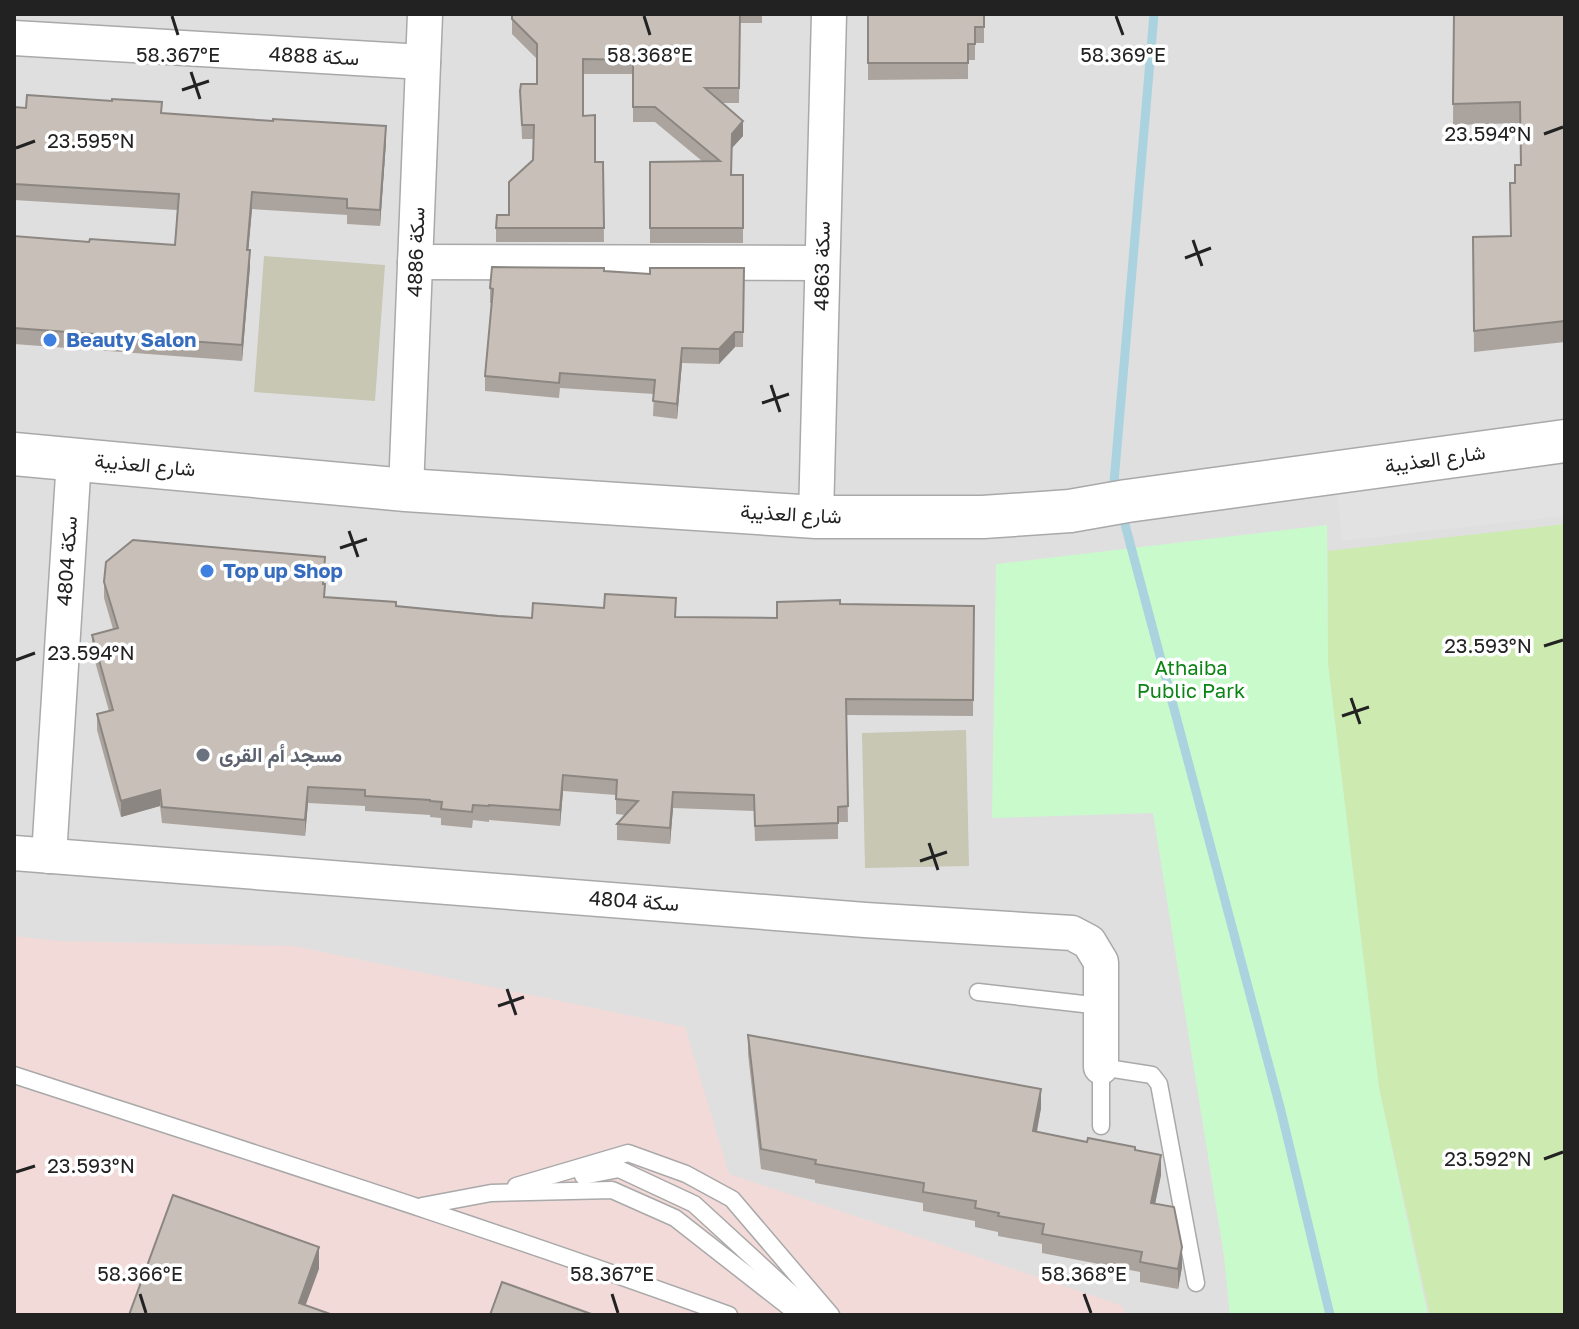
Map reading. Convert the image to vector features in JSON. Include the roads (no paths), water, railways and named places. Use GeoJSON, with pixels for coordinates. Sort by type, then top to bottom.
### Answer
{"type":"FeatureCollection","features":[{"type":"Feature","properties":{"kind":"street","name":"سكة 4886"},"geometry":{"type":"LineString","coordinates":[[406,490],[425,14]]}},
{"type":"Feature","properties":{"kind":"street","name":"سكة 4863"},"geometry":{"type":"LineString","coordinates":[[816,517],[829,14]]}},
{"type":"Feature","properties":{"kind":"street","name":"سكة 4888"},"geometry":{"type":"LineString","coordinates":[[14,38],[423,62]]}},
{"type":"Feature","properties":{"kind":"street"},"geometry":{"type":"LineString","coordinates":[[415,262],[822,263]]}},
{"type":"Feature","properties":{"kind":"street","name":"شارع العذيبة"},"geometry":{"type":"LineString","coordinates":[[14,454],[406,490],[816,517],[983,517],[1070,511],[1565,441]]}},
{"type":"Feature","properties":{"kind":"street","name":"سكة 4804"},"geometry":{"type":"LineString","coordinates":[[49,856],[74,459]]}},
{"type":"Feature","properties":{"kind":"street","name":"سكة 4804"},"geometry":{"type":"LineString","coordinates":[[14,853],[865,920],[1072,933],[1089,942],[1101,962],[1101,1067]]}},
{"type":"Feature","properties":{"kind":"lane"},"geometry":{"type":"LineString","coordinates":[[978,992],[1101,1006]]}},
{"type":"Feature","properties":{"kind":"lane"},"geometry":{"type":"LineString","coordinates":[[1101,1126],[1101,1067],[1152,1075],[1159,1084],[1196,1283]]}},
{"type":"Feature","properties":{"kind":"lane"},"geometry":{"type":"LineString","coordinates":[[14,1075],[420,1206],[729,1315]]}},
{"type":"Feature","properties":{"kind":"lane"},"geometry":{"type":"LineString","coordinates":[[491,1193],[628,1153],[686,1174],[732,1199],[831,1315]]}},
{"type":"Feature","properties":{"kind":"lane"},"geometry":{"type":"LineString","coordinates":[[420,1206],[619,1169],[694,1204],[815,1315]]}},
{"type":"Feature","properties":{"kind":"lane"},"geometry":{"type":"LineString","coordinates":[[491,1193],[612,1190],[675,1218],[799,1315]]}},
{"type":"Feature","properties":{"kind":"waterway"},"geometry":{"type":"LineString","coordinates":[[1117,491],[1114,482],[1154,14]]}},
{"type":"Feature","properties":{"kind":"waterway"},"geometry":{"type":"LineString","coordinates":[[1122,513],[1281,1111],[1330,1315]]}},
{"type":"Feature","properties":{"kind":"place","name":"Beauty Salon"},"geometry":{"type":"Point","coordinates":[50,340]}},
{"type":"Feature","properties":{"kind":"place","name":"Top up Shop"},"geometry":{"type":"Point","coordinates":[207,571]}},
{"type":"Feature","properties":{"kind":"place","name":"مسجد أم القرى"},"geometry":{"type":"Point","coordinates":[203,755]}},
{"type":"Feature","properties":{"kind":"park label","name":"Athaiba Public Park"},"geometry":{"type":"Point","coordinates":[1191,680]}}]}
